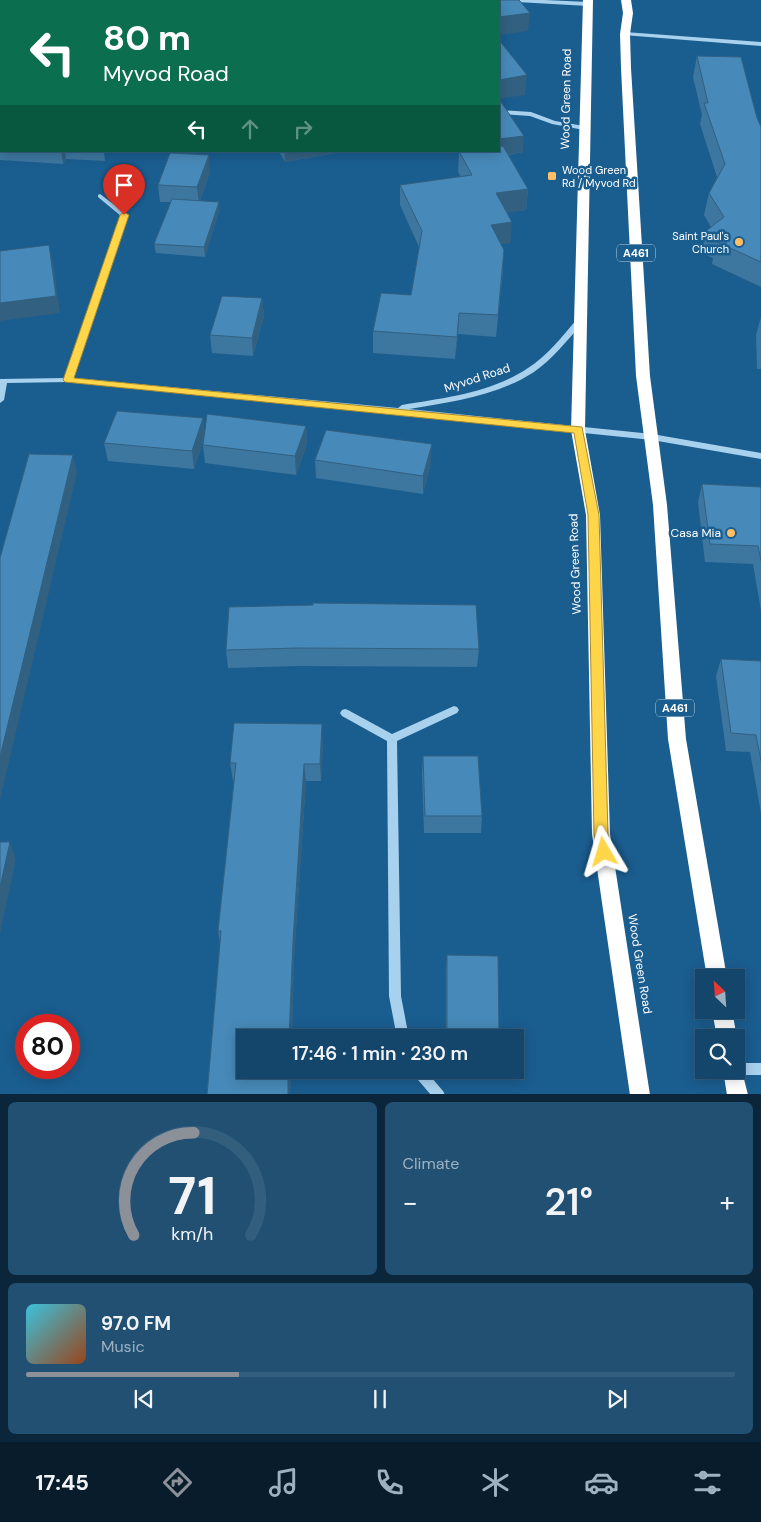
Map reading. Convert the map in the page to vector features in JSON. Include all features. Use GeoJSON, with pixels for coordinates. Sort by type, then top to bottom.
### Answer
{"type":"FeatureCollection","features":[{"type":"Feature","properties":{"kind":"highway","name":"A461"},"geometry":{"type":"LineString","coordinates":[[626,0],[628,14],[625,34],[643,376],[660,505],[677,739],[715,969]]}},
{"type":"Feature","properties":{"kind":"highway","name":"Wood Green Road"},"geometry":{"type":"LineString","coordinates":[[588,2],[578,430],[593,515],[601,834],[640,1094]]}},
{"type":"Feature","properties":{"kind":"highway"},"geometry":{"type":"LineString","coordinates":[[734,1079],[738,1094]]}},
{"type":"Feature","properties":{"kind":"street"},"geometry":{"type":"LineString","coordinates":[[500,3],[517,0],[588,2]]}},
{"type":"Feature","properties":{"kind":"street"},"geometry":{"type":"LineString","coordinates":[[625,34],[761,44]]}},
{"type":"Feature","properties":{"kind":"street"},"geometry":{"type":"LineString","coordinates":[[500,112],[530,114],[554,123],[584,128]]}},
{"type":"Feature","properties":{"kind":"street"},"geometry":{"type":"LineString","coordinates":[[68,380],[124,215],[100,196]]}},
{"type":"Feature","properties":{"kind":"street","name":"Myvod Road"},"geometry":{"type":"LineString","coordinates":[[390,410],[440,402],[484,390],[517,378],[546,359],[580,321]]}},
{"type":"Feature","properties":{"kind":"street","name":"Myvod Road"},"geometry":{"type":"LineString","coordinates":[[2,381],[68,380],[652,437]]}},
{"type":"Feature","properties":{"kind":"street"},"geometry":{"type":"LineString","coordinates":[[0,400],[2,381]]}},
{"type":"Feature","properties":{"kind":"street"},"geometry":{"type":"LineString","coordinates":[[652,437],[761,456]]}},
{"type":"Feature","properties":{"kind":"street"},"geometry":{"type":"LineString","coordinates":[[392,739],[454,710]]}},
{"type":"Feature","properties":{"kind":"street"},"geometry":{"type":"LineString","coordinates":[[345,713],[392,739]]}},
{"type":"Feature","properties":{"kind":"street"},"geometry":{"type":"LineString","coordinates":[[392,739],[394,996],[401,1029]]}},
{"type":"Feature","properties":{"kind":"street"},"geometry":{"type":"LineString","coordinates":[[745,1069],[761,1069]]}},
{"type":"Feature","properties":{"kind":"street"},"geometry":{"type":"LineString","coordinates":[[425,1079],[439,1094]]}},
{"type":"Feature","properties":{"kind":"building"},"geometry":{"type":"Polygon","coordinates":[[[500,0],[519,0],[530,13],[500,17],[500,0]]]}},
{"type":"Feature","properties":{"kind":"building"},"geometry":{"type":"Polygon","coordinates":[[[500,41],[527,75],[500,80],[500,41]]]}},
{"type":"Feature","properties":{"kind":"building"},"geometry":{"type":"Polygon","coordinates":[[[697,56],[741,57],[761,127],[761,262],[717,242],[722,238],[706,231],[724,217],[709,193],[725,164],[704,103],[708,103],[697,56]]]}},
{"type":"Feature","properties":{"kind":"building"},"geometry":{"type":"Polygon","coordinates":[[[500,100],[524,136],[500,139],[500,100]]]}},
{"type":"Feature","properties":{"kind":"building"},"geometry":{"type":"Polygon","coordinates":[[[503,146],[528,189],[496,193],[512,222],[491,225],[504,250],[498,315],[459,313],[457,337],[373,331],[381,293],[411,295],[422,231],[400,185],[472,175],[460,152],[500,152],[500,147],[503,146]]]}},
{"type":"Feature","properties":{"kind":"building"},"geometry":{"type":"Polygon","coordinates":[[[170,153],[209,155],[197,187],[158,185],[170,153]]]}},
{"type":"Feature","properties":{"kind":"building"},"geometry":{"type":"Polygon","coordinates":[[[172,199],[219,202],[204,247],[154,244],[172,199]]]}},
{"type":"Feature","properties":{"kind":"building"},"geometry":{"type":"Polygon","coordinates":[[[49,245],[56,296],[0,303],[0,251],[49,245]]]}},
{"type":"Feature","properties":{"kind":"building"},"geometry":{"type":"Polygon","coordinates":[[[222,296],[262,298],[252,338],[210,335],[222,296]]]}},
{"type":"Feature","properties":{"kind":"building"},"geometry":{"type":"Polygon","coordinates":[[[117,411],[203,418],[192,451],[104,443],[117,411]]]}},
{"type":"Feature","properties":{"kind":"building"},"geometry":{"type":"Polygon","coordinates":[[[207,414],[306,426],[295,456],[203,445],[207,414]]]}},
{"type":"Feature","properties":{"kind":"building"},"geometry":{"type":"Polygon","coordinates":[[[326,430],[432,444],[423,476],[315,460],[326,430]]]}},
{"type":"Feature","properties":{"kind":"building"},"geometry":{"type":"Polygon","coordinates":[[[29,454],[73,455],[0,757],[0,558],[29,454]]]}},
{"type":"Feature","properties":{"kind":"building","name":"Casa Mia"},"geometry":{"type":"Polygon","coordinates":[[[702,484],[761,487],[761,561],[758,546],[710,544],[702,484]]]}},
{"type":"Feature","properties":{"kind":"building"},"geometry":{"type":"Polygon","coordinates":[[[313,603],[476,605],[479,649],[298,648],[226,650],[229,607],[313,605],[313,603]]]}},
{"type":"Feature","properties":{"kind":"building"},"geometry":{"type":"Polygon","coordinates":[[[721,659],[761,661],[761,761],[756,735],[731,733],[721,659]]]}},
{"type":"Feature","properties":{"kind":"building"},"geometry":{"type":"Polygon","coordinates":[[[234,723],[322,724],[320,764],[304,764],[289,1029],[236,1029],[236,1079],[288,1079],[288,1094],[207,1094],[221,931],[218,931],[236,763],[230,763],[234,723]]]}},
{"type":"Feature","properties":{"kind":"building"},"geometry":{"type":"Polygon","coordinates":[[[423,756],[478,756],[482,816],[425,816],[423,756]]]}},
{"type":"Feature","properties":{"kind":"building"},"geometry":{"type":"Polygon","coordinates":[[[0,842],[10,842],[0,887],[0,842]]]}},
{"type":"Feature","properties":{"kind":"building"},"geometry":{"type":"Polygon","coordinates":[[[447,955],[498,956],[499,1029],[447,1029],[447,955]]]}},
{"type":"Feature","properties":{"kind":"place","name":"Wood Green Rd / Myvod Rd"},"geometry":{"type":"Point","coordinates":[552,176]}},
{"type":"Feature","properties":{"kind":"place","name":"Saint Paul's Church"},"geometry":{"type":"Point","coordinates":[739,242]}},
{"type":"Feature","properties":{"kind":"place","name":"Casa Mia"},"geometry":{"type":"Point","coordinates":[731,533]}},
{"type":"Feature","properties":{"kind":"route"},"geometry":{"type":"LineString","coordinates":[[124,215],[68,380],[410,412],[578,430],[593,515],[601,834],[604,852]]}}]}
